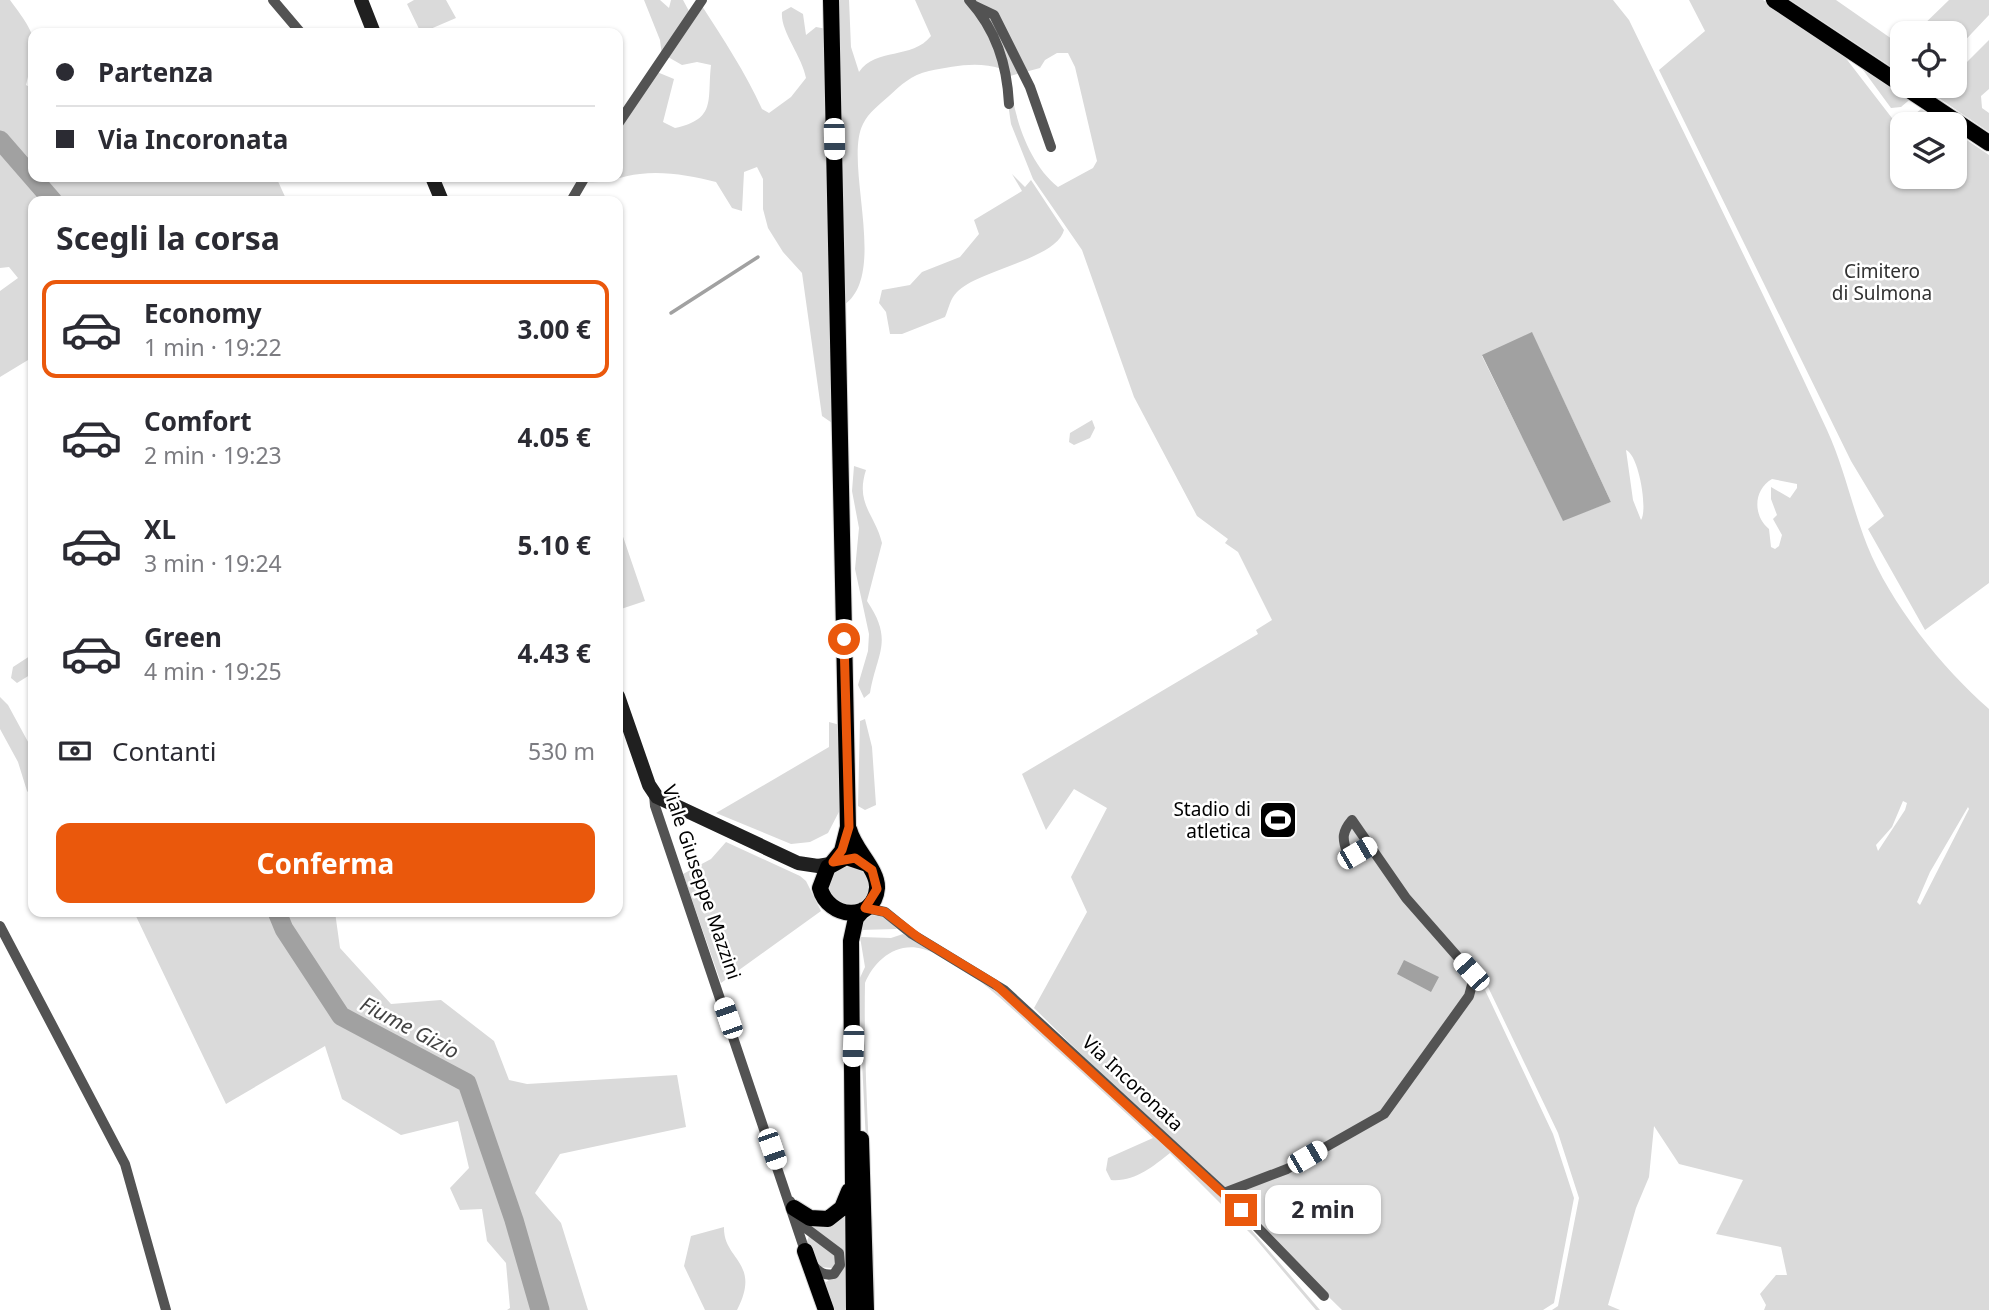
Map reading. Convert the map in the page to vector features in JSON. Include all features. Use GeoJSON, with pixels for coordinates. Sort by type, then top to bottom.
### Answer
{"type":"FeatureCollection","features":[{"type":"Feature","properties":{"kind":"main road"},"geometry":{"type":"LineString","coordinates":[[361,0],[372,28]]}},
{"type":"Feature","properties":{"kind":"main road"},"geometry":{"type":"LineString","coordinates":[[831,0],[849,827],[857,851],[874,873],[877,889],[856,918],[851,941],[851,1185],[855,1310]]}},
{"type":"Feature","properties":{"kind":"main road"},"geometry":{"type":"LineString","coordinates":[[1773,0],[1890,77]]}},
{"type":"Feature","properties":{"kind":"main road"},"geometry":{"type":"LineString","coordinates":[[1921,98],[1989,143]]}},
{"type":"Feature","properties":{"kind":"main road","name":"Viale Giuseppe Mazzini"},"geometry":{"type":"LineString","coordinates":[[623,710],[654,794]]}},
{"type":"Feature","properties":{"kind":"main road"},"geometry":{"type":"LineString","coordinates":[[654,794],[808,870],[827,903],[843,918],[851,941]]}},
{"type":"Feature","properties":{"kind":"main road"},"geometry":{"type":"LineString","coordinates":[[821,892],[822,877],[842,850],[849,827]]}},
{"type":"Feature","properties":{"kind":"main road"},"geometry":{"type":"LineString","coordinates":[[798,863],[818,866],[850,857],[867,864]]}},
{"type":"Feature","properties":{"kind":"main road"},"geometry":{"type":"LineString","coordinates":[[836,910],[847,914],[864,909]]}},
{"type":"Feature","properties":{"kind":"main road"},"geometry":{"type":"LineString","coordinates":[[853,1046],[863,1164],[866,1310]]}},
{"type":"Feature","properties":{"kind":"main road"},"geometry":{"type":"LineString","coordinates":[[792,1204],[810,1218],[828,1219],[842,1208],[851,1185]]}},
{"type":"Feature","properties":{"kind":"main road"},"geometry":{"type":"LineString","coordinates":[[805,1251],[826,1310]]}},
{"type":"Feature","properties":{"kind":"street"},"geometry":{"type":"LineString","coordinates":[[273,0],[297,28]]}},
{"type":"Feature","properties":{"kind":"street"},"geometry":{"type":"LineString","coordinates":[[623,117],[702,0]]}},
{"type":"Feature","properties":{"kind":"street"},"geometry":{"type":"LineString","coordinates":[[972,3],[989,24],[1000,49],[1008,80],[1009,104]]}},
{"type":"Feature","properties":{"kind":"street"},"geometry":{"type":"LineString","coordinates":[[972,3],[994,15],[1030,87],[1051,147]]}},
{"type":"Feature","properties":{"kind":"street","name":"Viale Giuseppe Mazzini"},"geometry":{"type":"LineString","coordinates":[[654,794],[663,828],[792,1204],[805,1251],[810,1263],[822,1274],[831,1275],[839,1268],[841,1258],[837,1251],[807,1229],[792,1204]]}},
{"type":"Feature","properties":{"kind":"street"},"geometry":{"type":"LineString","coordinates":[[663,828],[668,813],[677,806]]}},
{"type":"Feature","properties":{"kind":"street"},"geometry":{"type":"LineString","coordinates":[[1224,1193],[1287,1169],[1384,1114],[1469,996],[1473,981],[1471,972],[1423,918],[1370,846]]}},
{"type":"Feature","properties":{"kind":"street","name":"Via Incoronata"},"geometry":{"type":"LineString","coordinates":[[877,889],[897,920]]}},
{"type":"Feature","properties":{"kind":"street","name":"Via Incoronata"},"geometry":{"type":"LineString","coordinates":[[864,909],[880,910],[1003,990],[1224,1193],[1324,1296]]}},
{"type":"Feature","properties":{"kind":"street"},"geometry":{"type":"LineString","coordinates":[[0,926],[125,1164],[166,1310]]}},
{"type":"Feature","properties":{"kind":"green space"},"geometry":{"type":"Polygon","coordinates":[[[0,0],[10,0],[29,28],[26,85],[28,182],[278,182],[285,196],[28,196],[28,360],[0,377],[0,291],[18,278],[9,267],[0,268],[0,0]]]}},
{"type":"Feature","properties":{"kind":"green space"},"geometry":{"type":"Polygon","coordinates":[[[414,0],[446,0],[456,18],[433,28],[419,28],[407,4],[414,0]]]}},
{"type":"Feature","properties":{"kind":"green space"},"geometry":{"type":"Polygon","coordinates":[[[644,0],[660,0],[669,8],[671,0],[683,0],[690,13],[662,56],[660,40],[644,0]]]}},
{"type":"Feature","properties":{"kind":"green space"},"geometry":{"type":"Polygon","coordinates":[[[837,0],[849,0],[851,47],[859,72],[875,59],[914,48],[931,36],[915,0],[968,0],[987,26],[1002,69],[966,65],[923,73],[902,84],[865,120],[858,142],[865,244],[863,269],[857,290],[844,305],[837,0]]]}},
{"type":"Feature","properties":{"kind":"green space"},"geometry":{"type":"Polygon","coordinates":[[[969,0],[1613,0],[1629,20],[1827,430],[1877,567],[1903,612],[1919,633],[1953,674],[1989,709],[1989,1310],[1764,1310],[1766,1305],[1760,1294],[1776,1275],[1787,1275],[1781,1247],[1716,1234],[1743,1180],[1679,1164],[1654,1126],[1649,1177],[1636,1208],[1608,1305],[1620,1310],[1552,1310],[1558,1306],[1579,1198],[1558,1133],[1488,987],[1485,990],[1553,1134],[1574,1198],[1554,1303],[1543,1310],[1342,1310],[1034,1008],[1087,912],[1071,877],[1107,808],[1074,789],[1046,830],[1022,774],[1258,634],[1256,630],[1272,620],[1238,552],[1225,543],[1228,539],[1197,516],[1134,397],[1082,250],[1033,179],[1011,124],[1000,49],[969,0]],[[1057,53],[1045,60],[1040,68],[1010,76],[1011,90],[1018,121],[1030,151],[1047,177],[1058,187],[1093,168],[1097,161],[1075,67],[1068,53],[1057,53]],[[1532,333],[1482,356],[1563,520],[1611,502],[1532,333]],[[1626,450],[1633,500],[1641,520],[1641,483],[1635,462],[1626,450]],[[1772,479],[1766,484],[1757,503],[1760,517],[1769,529],[1771,547],[1775,549],[1779,546],[1782,535],[1773,519],[1777,515],[1771,499],[1771,487],[1790,498],[1797,484],[1772,479]],[[1903,801],[1892,827],[1876,845],[1878,851],[1907,803],[1903,801]],[[1968,807],[1930,872],[1917,902],[1920,905],[1968,807]]]}},
{"type":"Feature","properties":{"kind":"green space","name":"Cimitero di Sulmona"},"geometry":{"type":"Polygon","coordinates":[[[1689,0],[1763,0],[1838,48],[1890,116],[1890,189],[1967,189],[1967,140],[1989,155],[1989,583],[1925,630],[1868,529],[1884,516],[1851,461],[1659,70],[1705,31],[1689,0]]]}},
{"type":"Feature","properties":{"kind":"green space"},"geometry":{"type":"Polygon","coordinates":[[[1790,0],[1836,0],[1890,38],[1890,66],[1790,0]]]}},
{"type":"Feature","properties":{"kind":"green space"},"geometry":{"type":"Polygon","coordinates":[[[1949,0],[1989,0],[1989,15],[1967,38],[1967,21],[1927,21],[1949,0]]]}},
{"type":"Feature","properties":{"kind":"green space"},"geometry":{"type":"Polygon","coordinates":[[[702,6],[762,109],[769,113],[791,97],[806,78],[784,27],[782,12],[791,7],[803,14],[806,35],[816,27],[827,29],[835,425],[822,416],[802,273],[783,252],[768,228],[763,209],[763,179],[757,167],[744,172],[742,211],[732,208],[716,182],[669,174],[649,173],[623,177],[623,122],[657,72],[674,79],[663,122],[675,128],[688,124],[698,119],[707,106],[711,65],[697,62],[682,65],[668,57],[702,6]]]}},
{"type":"Feature","properties":{"kind":"green space"},"geometry":{"type":"Polygon","coordinates":[[[1989,40],[1989,89],[1981,96],[1982,108],[1989,113],[1989,132],[1967,117],[1967,112],[1959,112],[1939,98],[1967,98],[1967,62],[1989,40]]]}},
{"type":"Feature","properties":{"kind":"green space"},"geometry":{"type":"Polygon","coordinates":[[[1855,59],[1890,81],[1890,98],[1912,98],[1901,107],[1891,108],[1855,59]]]}},
{"type":"Feature","properties":{"kind":"green space"},"geometry":{"type":"Polygon","coordinates":[[[1012,174],[1025,187],[1031,180],[1064,230],[1058,240],[1033,257],[967,284],[951,301],[945,317],[902,334],[890,334],[886,312],[879,303],[882,290],[910,285],[922,272],[960,257],[979,234],[974,220],[1022,191],[1012,174]]]}},
{"type":"Feature","properties":{"kind":"green space"},"geometry":{"type":"Polygon","coordinates":[[[1092,420],[1095,428],[1090,438],[1074,445],[1069,442],[1070,433],[1092,420]]]}},
{"type":"Feature","properties":{"kind":"green space"},"geometry":{"type":"Polygon","coordinates":[[[854,466],[866,470],[863,482],[864,500],[882,543],[867,601],[880,626],[881,647],[870,693],[864,698],[858,685],[868,651],[869,634],[855,569],[859,528],[852,491],[854,466]]]}},
{"type":"Feature","properties":{"kind":"green space"},"geometry":{"type":"Polygon","coordinates":[[[623,537],[645,601],[623,608],[623,537]]]}},
{"type":"Feature","properties":{"kind":"green space"},"geometry":{"type":"Polygon","coordinates":[[[28,657],[28,676],[17,683],[11,678],[13,667],[28,657]]]}},
{"type":"Feature","properties":{"kind":"green space"},"geometry":{"type":"Polygon","coordinates":[[[0,697],[8,705],[28,742],[28,792],[18,762],[0,729],[0,697]]]}},
{"type":"Feature","properties":{"kind":"green space"},"geometry":{"type":"Polygon","coordinates":[[[865,719],[872,747],[876,805],[865,810],[858,806],[860,721],[865,719]]]}},
{"type":"Feature","properties":{"kind":"green space"},"geometry":{"type":"Polygon","coordinates":[[[829,722],[840,725],[843,804],[828,833],[810,842],[791,844],[716,813],[829,747],[829,722]]]}},
{"type":"Feature","properties":{"kind":"green space"},"geometry":{"type":"Polygon","coordinates":[[[726,842],[800,876],[806,881],[821,911],[721,983],[683,874],[711,859],[726,842]]]}},
{"type":"Feature","properties":{"kind":"green space"},"geometry":{"type":"Polygon","coordinates":[[[844,864],[864,869],[871,889],[862,904],[844,907],[827,893],[828,878],[844,864]]]}},
{"type":"Feature","properties":{"kind":"green space"},"geometry":{"type":"Polygon","coordinates":[[[872,915],[885,917],[897,929],[859,930],[863,922],[872,915]]]}},
{"type":"Feature","properties":{"kind":"green space"},"geometry":{"type":"Polygon","coordinates":[[[136,917],[336,917],[340,948],[391,1004],[441,1000],[494,1041],[509,1080],[527,1084],[677,1075],[686,1127],[560,1154],[535,1193],[561,1223],[588,1310],[507,1310],[510,1308],[506,1263],[487,1241],[482,1209],[460,1210],[450,1188],[469,1168],[458,1121],[401,1135],[342,1099],[325,1046],[226,1104],[136,917]]]}},
{"type":"Feature","properties":{"kind":"green space"},"geometry":{"type":"Polygon","coordinates":[[[903,934],[935,954],[913,947],[895,950],[880,960],[865,983],[875,1310],[871,1310],[869,1201],[858,982],[865,967],[860,937],[891,938],[903,934]]]}},
{"type":"Feature","properties":{"kind":"green space"},"geometry":{"type":"Polygon","coordinates":[[[935,954],[956,964],[980,981],[935,954]]]}},
{"type":"Feature","properties":{"kind":"green space"},"geometry":{"type":"Polygon","coordinates":[[[980,981],[999,993],[1230,1205],[1320,1310],[1316,1310],[1254,1237],[1170,1153],[1135,1176],[1111,1180],[1106,1170],[1108,1158],[1153,1138],[980,981]]]}},
{"type":"Feature","properties":{"kind":"green space"},"geometry":{"type":"Polygon","coordinates":[[[838,1217],[845,1218],[847,1224],[850,1310],[832,1310],[823,1284],[841,1272],[843,1253],[808,1226],[838,1217]]]}},
{"type":"Feature","properties":{"kind":"green space"},"geometry":{"type":"Polygon","coordinates":[[[724,1227],[729,1247],[744,1271],[744,1294],[737,1310],[705,1310],[684,1266],[691,1236],[724,1227]]]}},
{"type":"Feature","properties":{"kind":"green space"},"geometry":{"type":"Polygon","coordinates":[[[809,1236],[835,1254],[837,1261],[832,1268],[819,1267],[806,1244],[809,1236]]]}},
{"type":"Feature","properties":{"kind":"shaded area"},"geometry":{"type":"Polygon","coordinates":[[[1532,332],[1611,502],[1563,521],[1482,355],[1532,332]]]}},
{"type":"Feature","properties":{"kind":"shaded area"},"geometry":{"type":"Polygon","coordinates":[[[1404,960],[1439,977],[1431,992],[1397,974],[1404,960]]]}},
{"type":"Feature","properties":{"kind":"waterway","name":"Fiume Gizio"},"geometry":{"type":"LineString","coordinates":[[0,140],[28,172]]}},
{"type":"Feature","properties":{"kind":"waterway","name":"Fiume Gizio"},"geometry":{"type":"LineString","coordinates":[[36,182],[49,196]]}},
{"type":"Feature","properties":{"kind":"waterway"},"geometry":{"type":"LineString","coordinates":[[671,313],[758,257]]}},
{"type":"Feature","properties":{"kind":"waterway","name":"Fiume Gizio"},"geometry":{"type":"LineString","coordinates":[[279,917],[284,929],[341,1016],[467,1083],[514,1220],[540,1310]]}},
{"type":"Feature","properties":{"kind":"place","name":"Stadio di atletica"},"geometry":{"type":"Point","coordinates":[1278,820]}},
{"type":"Feature","properties":{"kind":"route"},"geometry":{"type":"LineString","coordinates":[[844,639],[849,827],[842,850],[833,862],[850,857],[870,866],[877,881],[877,889],[875,897],[865,908],[876,908],[885,912],[919,938],[995,984],[1241,1210]]}}]}
